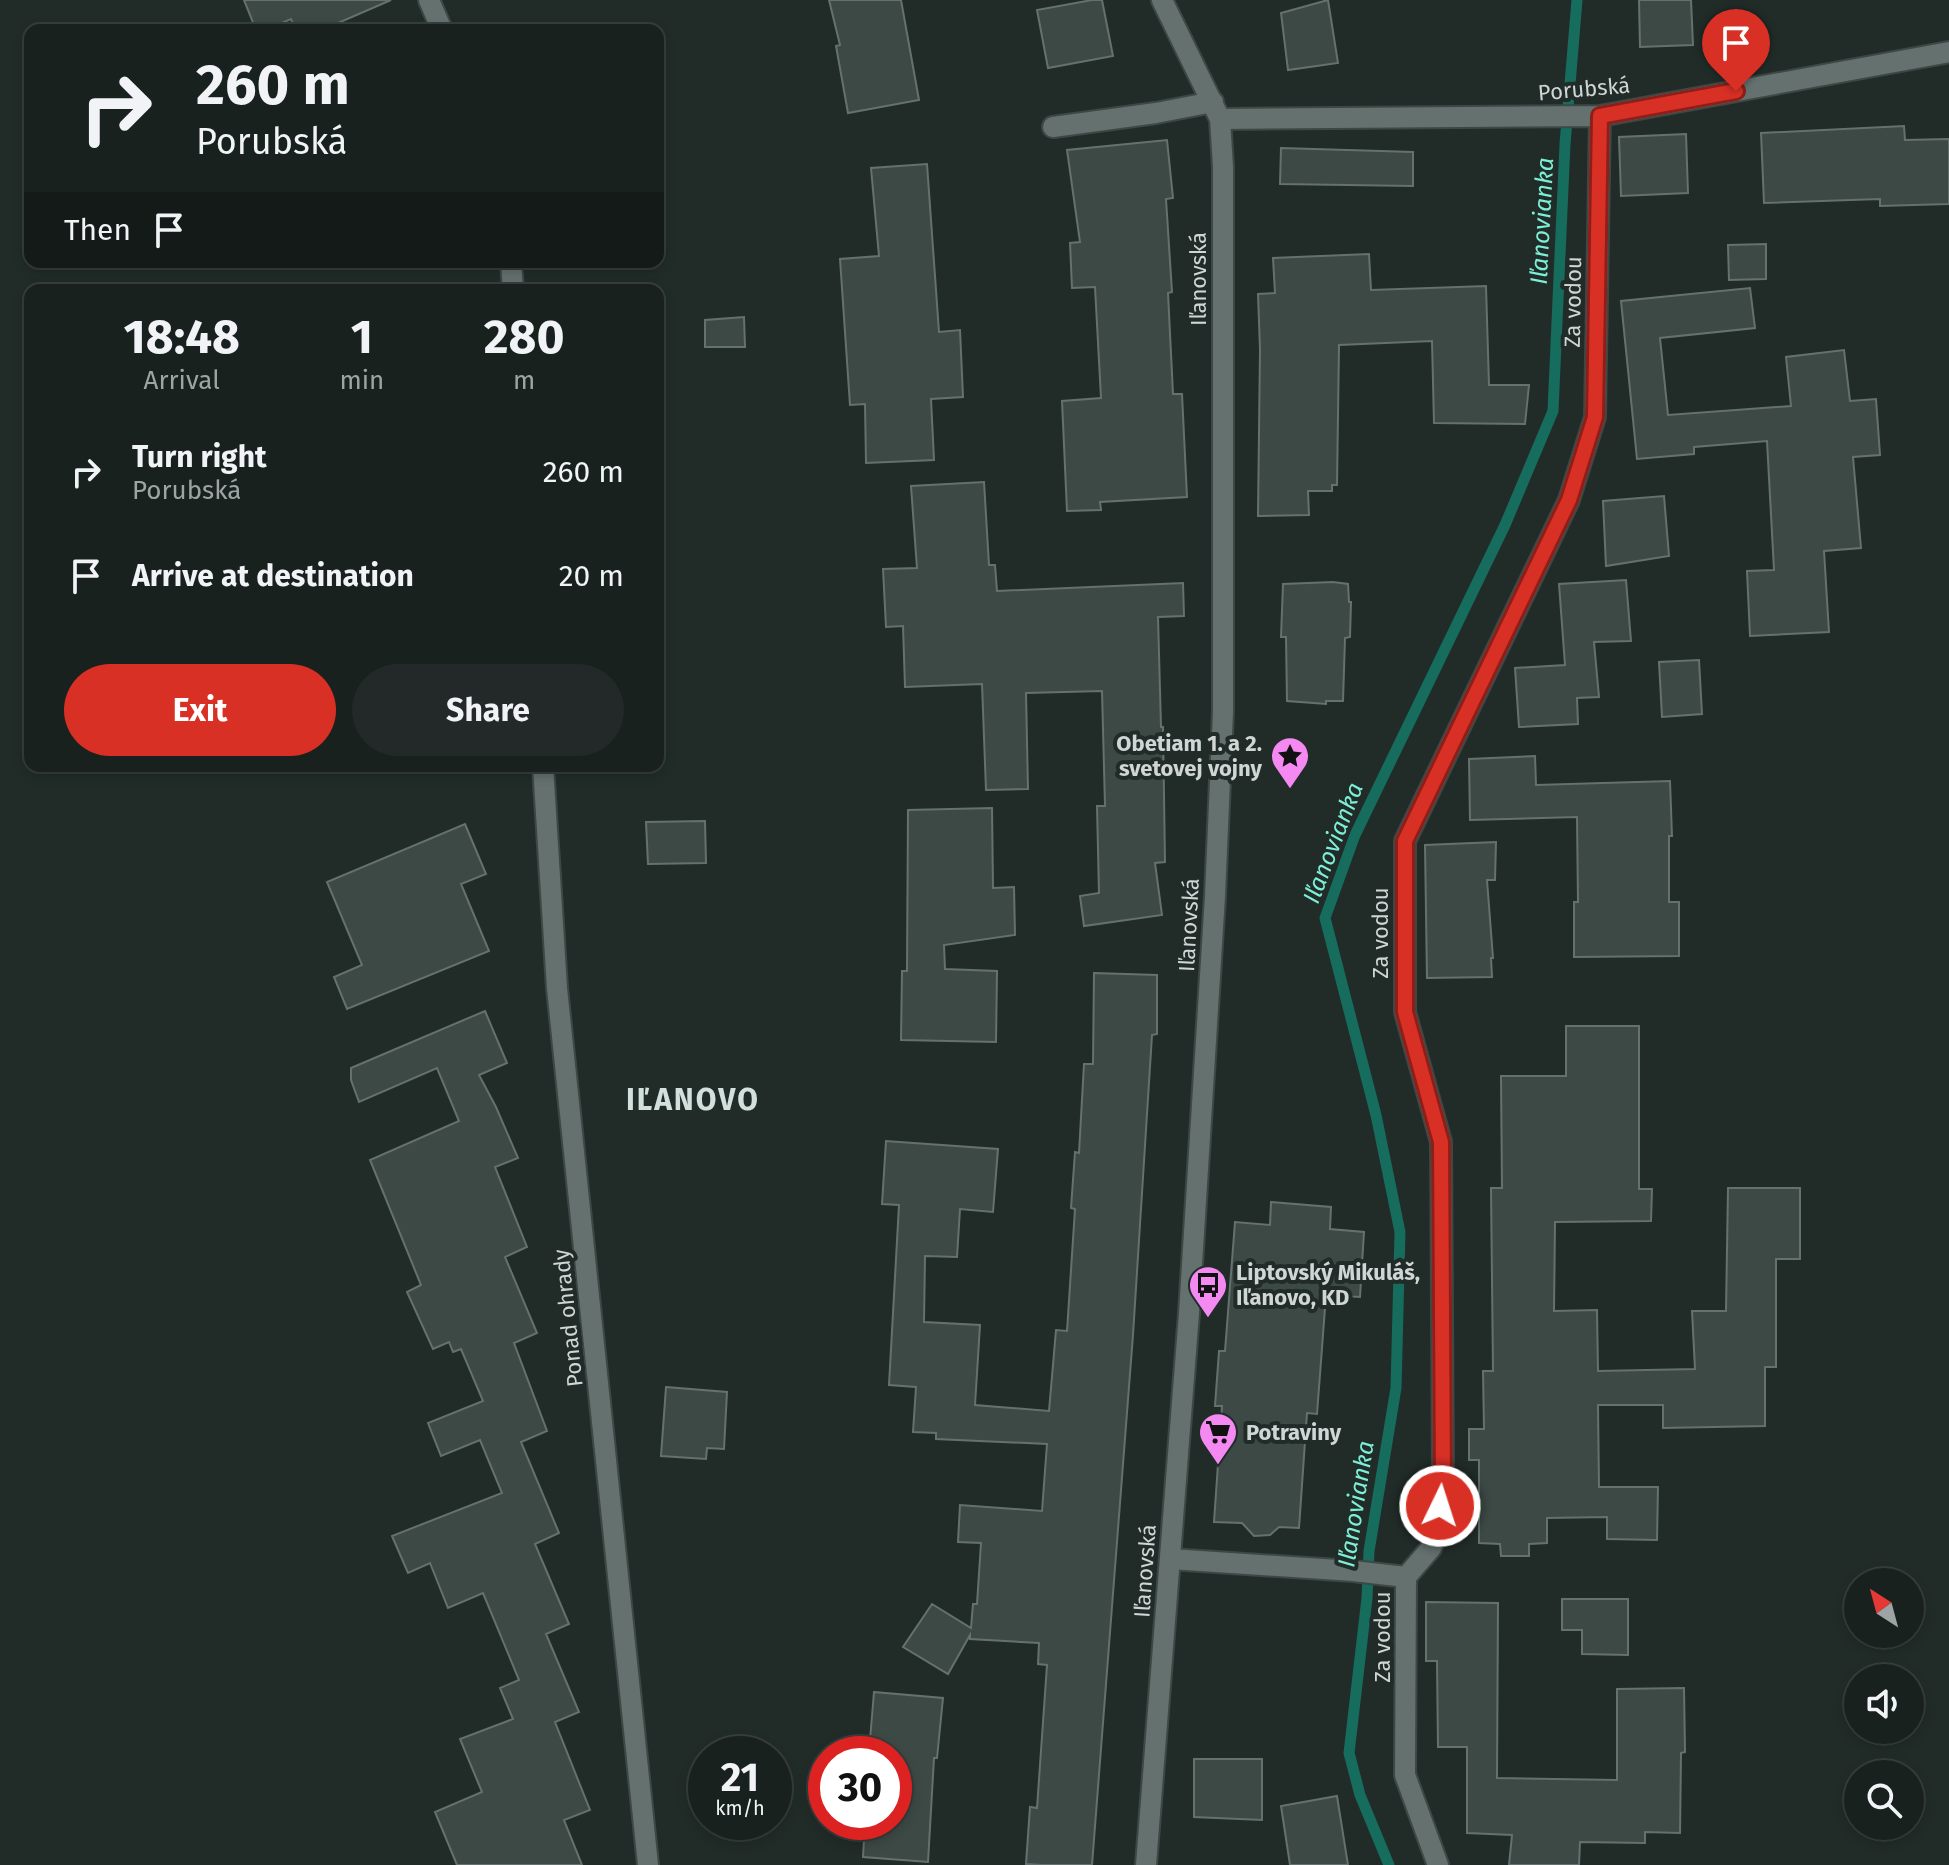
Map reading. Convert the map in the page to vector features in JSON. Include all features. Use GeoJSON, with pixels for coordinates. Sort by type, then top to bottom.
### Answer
{"type":"FeatureCollection","features":[{"type":"Feature","properties":{"kind":"street"},"geometry":{"type":"LineString","coordinates":[[429,0],[439,24]]}},
{"type":"Feature","properties":{"kind":"street","name":"Iľanovská"},"geometry":{"type":"LineString","coordinates":[[1146,1865],[1189,1313],[1223,712],[1223,167],[1217,110],[1162,0]]}},
{"type":"Feature","properties":{"kind":"street","name":"Porubská"},"geometry":{"type":"LineString","coordinates":[[1053,127],[1156,113],[1217,110],[1593,116],[1948,52]]}},
{"type":"Feature","properties":{"kind":"street","name":"Za vodou"},"geometry":{"type":"LineString","coordinates":[[1438,1865],[1405,1775],[1399,1577],[1431,1548],[1437,1532],[1443,1480],[1441,1142],[1405,1012],[1405,841],[1569,500],[1595,417],[1593,116]]}},
{"type":"Feature","properties":{"kind":"street","name":"Ponad ohrady"},"geometry":{"type":"LineString","coordinates":[[543,772],[557,988],[648,1865]]}},
{"type":"Feature","properties":{"kind":"street"},"geometry":{"type":"LineString","coordinates":[[1170,1559],[1399,1577]]}},
{"type":"Feature","properties":{"kind":"building"},"geometry":{"type":"Polygon","coordinates":[[[244,0],[391,0],[336,24],[293,24],[291,19],[279,24],[254,24],[244,0]]]}},
{"type":"Feature","properties":{"kind":"building"},"geometry":{"type":"Polygon","coordinates":[[[829,0],[901,0],[919,100],[848,113],[836,46],[840,45],[829,0]]]}},
{"type":"Feature","properties":{"kind":"building"},"geometry":{"type":"Polygon","coordinates":[[[1102,0],[1113,56],[1048,68],[1037,10],[1102,0]]]}},
{"type":"Feature","properties":{"kind":"building"},"geometry":{"type":"Polygon","coordinates":[[[1328,0],[1338,63],[1288,70],[1281,13],[1328,0]]]}},
{"type":"Feature","properties":{"kind":"building"},"geometry":{"type":"Polygon","coordinates":[[[1639,0],[1691,0],[1693,45],[1640,47],[1639,0]]]}},
{"type":"Feature","properties":{"kind":"building"},"geometry":{"type":"Polygon","coordinates":[[[1904,126],[1905,140],[1949,139],[1949,204],[1880,206],[1880,199],[1764,203],[1761,133],[1904,126]]]}},
{"type":"Feature","properties":{"kind":"building"},"geometry":{"type":"Polygon","coordinates":[[[1686,134],[1688,193],[1621,196],[1619,137],[1686,134]]]}},
{"type":"Feature","properties":{"kind":"building"},"geometry":{"type":"Polygon","coordinates":[[[1167,140],[1173,198],[1166,199],[1172,292],[1168,293],[1173,394],[1182,394],[1187,497],[1100,502],[1101,510],[1067,511],[1062,401],[1101,398],[1095,287],[1072,288],[1070,243],[1080,242],[1067,150],[1167,140]]]}},
{"type":"Feature","properties":{"kind":"building"},"geometry":{"type":"Polygon","coordinates":[[[1281,148],[1413,152],[1413,186],[1280,184],[1281,148]]]}},
{"type":"Feature","properties":{"kind":"building"},"geometry":{"type":"Polygon","coordinates":[[[927,164],[939,332],[960,330],[963,397],[931,399],[934,460],[866,463],[865,404],[850,405],[840,259],[879,256],[871,168],[927,164]]]}},
{"type":"Feature","properties":{"kind":"building"},"geometry":{"type":"Polygon","coordinates":[[[1766,244],[1766,279],[1729,280],[1728,245],[1766,244]]]}},
{"type":"Feature","properties":{"kind":"building"},"geometry":{"type":"Polygon","coordinates":[[[1369,254],[1371,290],[1486,286],[1489,385],[1529,385],[1525,424],[1434,423],[1432,341],[1339,345],[1337,485],[1332,485],[1332,491],[1308,491],[1309,515],[1258,516],[1258,294],[1275,293],[1273,258],[1369,254]]]}},
{"type":"Feature","properties":{"kind":"building"},"geometry":{"type":"Polygon","coordinates":[[[1750,288],[1755,328],[1660,338],[1668,415],[1791,406],[1786,357],[1844,350],[1850,401],[1876,399],[1880,455],[1853,457],[1861,548],[1824,551],[1829,632],[1750,636],[1747,571],[1774,570],[1767,441],[1694,447],[1694,454],[1637,459],[1621,301],[1750,288]]]}},
{"type":"Feature","properties":{"kind":"building"},"geometry":{"type":"Polygon","coordinates":[[[744,317],[745,347],[705,347],[705,320],[744,317]]]}},
{"type":"Feature","properties":{"kind":"building"},"geometry":{"type":"Polygon","coordinates":[[[984,482],[989,565],[995,565],[997,591],[1183,583],[1184,616],[1158,617],[1165,862],[1155,863],[1162,915],[1084,926],[1080,896],[1099,893],[1097,806],[1105,806],[1102,691],[1026,693],[1028,789],[986,790],[982,684],[905,687],[903,626],[886,627],[883,569],[917,568],[911,486],[984,482]]]}},
{"type":"Feature","properties":{"kind":"building"},"geometry":{"type":"Polygon","coordinates":[[[1664,496],[1669,556],[1606,566],[1603,501],[1664,496]]]}},
{"type":"Feature","properties":{"kind":"building"},"geometry":{"type":"Polygon","coordinates":[[[1626,580],[1631,641],[1594,642],[1599,697],[1577,698],[1578,724],[1519,727],[1515,668],[1565,665],[1559,584],[1626,580]]]}},
{"type":"Feature","properties":{"kind":"building"},"geometry":{"type":"Polygon","coordinates":[[[1283,584],[1348,584],[1351,602],[1350,637],[1345,638],[1343,701],[1326,701],[1326,704],[1287,701],[1286,637],[1281,637],[1283,584]]]}},
{"type":"Feature","properties":{"kind":"building"},"geometry":{"type":"Polygon","coordinates":[[[1699,660],[1702,714],[1662,717],[1659,662],[1699,660]]]}},
{"type":"Feature","properties":{"kind":"building"},"geometry":{"type":"Polygon","coordinates":[[[1535,756],[1536,785],[1670,781],[1672,836],[1669,836],[1669,902],[1679,902],[1679,956],[1574,957],[1574,902],[1578,902],[1577,817],[1470,820],[1469,759],[1535,756]]]}},
{"type":"Feature","properties":{"kind":"building"},"geometry":{"type":"Polygon","coordinates":[[[992,808],[993,888],[1014,887],[1015,935],[944,945],[945,969],[997,971],[996,1042],[901,1040],[902,971],[907,971],[908,810],[992,808]]]}},
{"type":"Feature","properties":{"kind":"building"},"geometry":{"type":"Polygon","coordinates":[[[705,821],[706,863],[648,864],[646,822],[705,821]]]}},
{"type":"Feature","properties":{"kind":"building"},"geometry":{"type":"Polygon","coordinates":[[[465,824],[486,874],[461,884],[489,951],[347,1009],[334,977],[362,965],[327,882],[465,824]]]}},
{"type":"Feature","properties":{"kind":"building"},"geometry":{"type":"Polygon","coordinates":[[[1496,842],[1495,880],[1487,880],[1492,977],[1427,978],[1425,845],[1496,842]]]}},
{"type":"Feature","properties":{"kind":"building"},"geometry":{"type":"Polygon","coordinates":[[[1094,973],[1157,975],[1157,1034],[1152,1035],[1133,1335],[1092,1865],[1026,1864],[1030,1807],[1037,1808],[1047,1665],[1038,1664],[1039,1643],[970,1639],[970,1635],[948,1674],[903,1647],[932,1604],[971,1628],[973,1604],[977,1604],[981,1543],[958,1542],[960,1505],[1042,1511],[1047,1444],[936,1439],[936,1433],[913,1432],[916,1387],[889,1385],[899,1205],[882,1204],[886,1141],[998,1149],[993,1212],[960,1209],[957,1257],[925,1256],[924,1322],[980,1325],[975,1405],[1049,1411],[1056,1330],[1067,1331],[1075,1209],[1071,1208],[1075,1152],[1079,1153],[1084,1064],[1093,1064],[1094,973]]]}},
{"type":"Feature","properties":{"kind":"building"},"geometry":{"type":"Polygon","coordinates":[[[485,1011],[507,1063],[479,1075],[518,1158],[495,1167],[527,1247],[505,1257],[537,1333],[514,1343],[547,1431],[521,1442],[559,1533],[535,1544],[569,1624],[546,1634],[579,1712],[555,1722],[590,1810],[564,1820],[582,1865],[457,1865],[435,1812],[482,1792],[460,1739],[513,1719],[500,1688],[519,1680],[483,1593],[448,1608],[430,1563],[408,1573],[392,1536],[502,1493],[480,1440],[441,1456],[428,1423],[483,1401],[461,1349],[453,1352],[449,1342],[433,1349],[407,1292],[421,1285],[370,1160],[459,1121],[437,1068],[359,1102],[351,1080],[351,1068],[485,1011]]]}},
{"type":"Feature","properties":{"kind":"building"},"geometry":{"type":"Polygon","coordinates":[[[1566,1026],[1639,1026],[1639,1189],[1652,1189],[1651,1221],[1555,1222],[1554,1311],[1597,1310],[1598,1371],[1695,1369],[1692,1311],[1726,1311],[1728,1188],[1800,1188],[1800,1259],[1776,1259],[1776,1367],[1765,1367],[1765,1426],[1663,1428],[1663,1405],[1598,1405],[1599,1487],[1658,1487],[1657,1540],[1607,1539],[1607,1517],[1547,1518],[1547,1543],[1529,1544],[1529,1556],[1501,1556],[1500,1544],[1479,1543],[1479,1460],[1469,1460],[1469,1429],[1484,1429],[1483,1371],[1493,1371],[1491,1188],[1502,1188],[1501,1076],[1566,1076],[1566,1026]]]}},
{"type":"Feature","properties":{"kind":"building"},"geometry":{"type":"Polygon","coordinates":[[[1271,1202],[1331,1207],[1330,1229],[1364,1232],[1360,1297],[1326,1295],[1317,1414],[1307,1413],[1299,1528],[1279,1527],[1270,1535],[1254,1536],[1242,1523],[1214,1522],[1222,1406],[1215,1406],[1219,1351],[1225,1351],[1235,1222],[1270,1225],[1271,1202]]]}},
{"type":"Feature","properties":{"kind":"building"},"geometry":{"type":"Polygon","coordinates":[[[666,1387],[727,1392],[724,1449],[707,1448],[706,1459],[661,1456],[666,1387]]]}},
{"type":"Feature","properties":{"kind":"building"},"geometry":{"type":"Polygon","coordinates":[[[1562,1599],[1628,1599],[1628,1655],[1582,1654],[1582,1630],[1562,1630],[1562,1599]]]}},
{"type":"Feature","properties":{"kind":"building"},"geometry":{"type":"Polygon","coordinates":[[[1426,1602],[1498,1603],[1497,1778],[1617,1780],[1617,1689],[1684,1688],[1685,1752],[1681,1753],[1680,1833],[1645,1832],[1645,1843],[1580,1842],[1579,1865],[1509,1865],[1512,1835],[1467,1833],[1467,1747],[1438,1747],[1437,1661],[1426,1661],[1426,1602]]]}},
{"type":"Feature","properties":{"kind":"building"},"geometry":{"type":"Polygon","coordinates":[[[874,1692],[943,1698],[937,1758],[934,1758],[928,1862],[863,1857],[864,1840],[912,1840],[912,1736],[870,1736],[874,1692]]]}},
{"type":"Feature","properties":{"kind":"building"},"geometry":{"type":"Polygon","coordinates":[[[1194,1759],[1262,1759],[1262,1820],[1194,1817],[1194,1759]]]}},
{"type":"Feature","properties":{"kind":"building"},"geometry":{"type":"Polygon","coordinates":[[[1337,1796],[1348,1865],[1290,1865],[1281,1806],[1337,1796]]]}},
{"type":"Feature","properties":{"kind":"waterway","name":"Iľanovianka"},"geometry":{"type":"LineString","coordinates":[[1389,1865],[1360,1795],[1349,1753],[1367,1598],[1369,1551],[1396,1388],[1400,1232],[1376,1115],[1325,918],[1355,835],[1505,525],[1553,411],[1565,144],[1577,0]]}},
{"type":"Feature","properties":{"kind":"place","name":"Obetiam 1. a 2. svetovej vojny"},"geometry":{"type":"Point","coordinates":[1290,790]}},
{"type":"Feature","properties":{"kind":"place","name":"Liptovský Mikuláš, Iľanovo, KD"},"geometry":{"type":"Point","coordinates":[1208,1319]}},
{"type":"Feature","properties":{"kind":"place","name":"Potraviny"},"geometry":{"type":"Point","coordinates":[1218,1466]}},
{"type":"Feature","properties":{"kind":"district","name":"IĽANOVO"},"geometry":{"type":"Point","coordinates":[693,1100]}},
{"type":"Feature","properties":{"kind":"route"},"geometry":{"type":"LineString","coordinates":[[1440,1506],[1443,1480],[1441,1142],[1405,1012],[1405,841],[1569,500],[1595,417],[1600,116],[1736,91]]}}]}
